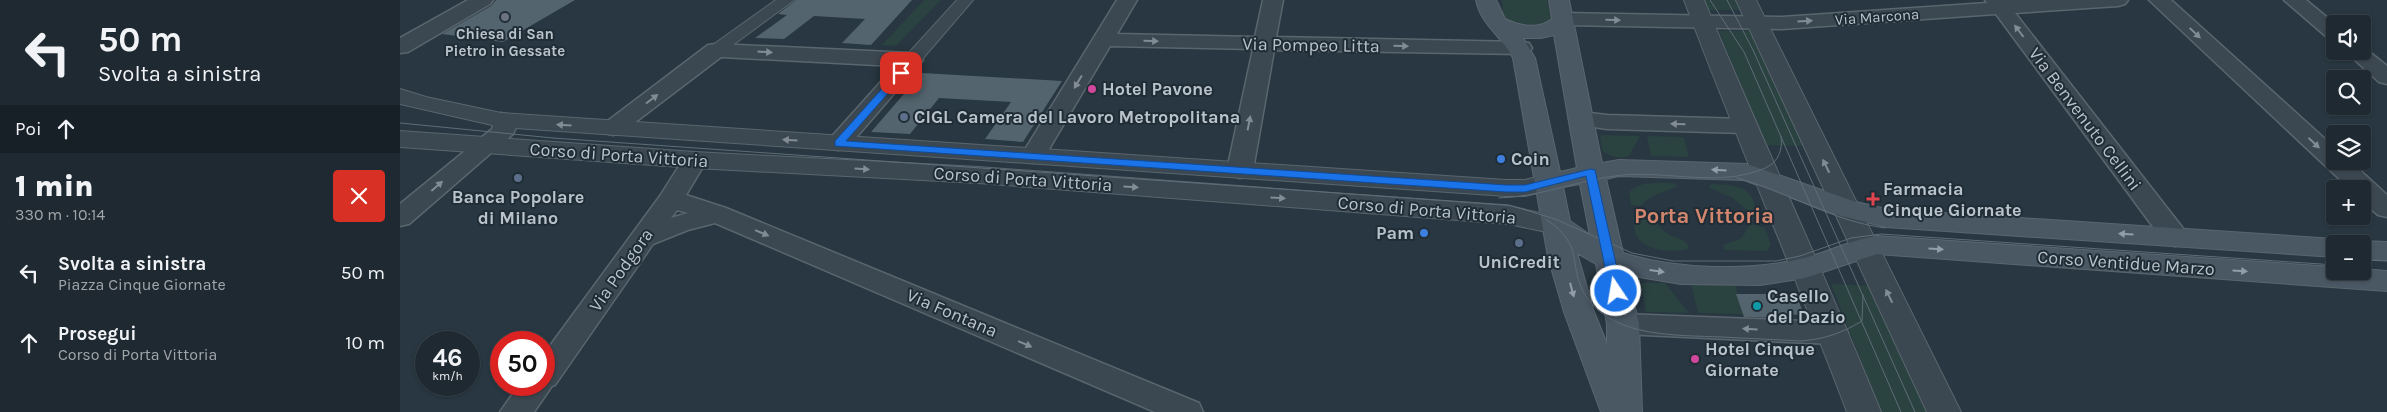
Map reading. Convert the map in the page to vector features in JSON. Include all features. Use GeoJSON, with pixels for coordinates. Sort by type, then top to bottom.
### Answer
{"type":"FeatureCollection","features":[{"type":"Feature","properties":{"kind":"main road"},"geometry":{"type":"LineString","coordinates":[[1486,0],[1489,15],[1520,48],[1537,121],[1556,225],[1576,305],[1618,412]]}},
{"type":"Feature","properties":{"kind":"main road"},"geometry":{"type":"LineString","coordinates":[[1496,23],[1515,30],[1539,32],[1555,27],[1562,10]]}},
{"type":"Feature","properties":{"kind":"main road"},"geometry":{"type":"LineString","coordinates":[[1562,10],[1591,172],[1623,324],[1625,412]]}},
{"type":"Feature","properties":{"kind":"main road"},"geometry":{"type":"LineString","coordinates":[[1537,121],[1550,128],[1563,129],[1572,127],[1582,119]]}},
{"type":"Feature","properties":{"kind":"main road","name":"Corso Ventidue Marzo"},"geometry":{"type":"LineString","coordinates":[[1548,182],[1591,172],[1629,167],[1747,172],[1848,210],[1886,218],[2326,247]]}},
{"type":"Feature","properties":{"kind":"main road"},"geometry":{"type":"LineString","coordinates":[[1556,225],[1610,259],[1650,270],[1683,274],[1758,275],[1805,268],[1839,258],[1865,246]]}},
{"type":"Feature","properties":{"kind":"main road","name":"Corso Ventidue Marzo"},"geometry":{"type":"LineString","coordinates":[[1865,246],[1888,245],[2387,281]]}},
{"type":"Feature","properties":{"kind":"main road"},"geometry":{"type":"LineString","coordinates":[[2371,250],[2387,251]]}},
{"type":"Feature","properties":{"kind":"main road"},"geometry":{"type":"LineString","coordinates":[[1593,352],[1623,324]]}},
{"type":"Feature","properties":{"kind":"street"},"geometry":{"type":"LineString","coordinates":[[400,47],[483,0]]}},
{"type":"Feature","properties":{"kind":"street"},"geometry":{"type":"LineString","coordinates":[[612,128],[786,0]]}},
{"type":"Feature","properties":{"kind":"street"},"geometry":{"type":"LineString","coordinates":[[838,143],[965,0]]}},
{"type":"Feature","properties":{"kind":"street"},"geometry":{"type":"LineString","coordinates":[[1033,156],[1127,0]]}},
{"type":"Feature","properties":{"kind":"street"},"geometry":{"type":"LineString","coordinates":[[1240,170],[1273,0]]}},
{"type":"Feature","properties":{"kind":"street"},"geometry":{"type":"LineString","coordinates":[[1694,0],[1744,126],[1833,333],[1864,412]]}},
{"type":"Feature","properties":{"kind":"street"},"geometry":{"type":"LineString","coordinates":[[1746,0],[1944,412]]}},
{"type":"Feature","properties":{"kind":"street","name":"Via Marcona"},"geometry":{"type":"LineString","coordinates":[[1703,22],[1782,23],[1998,4],[2118,0]]}},
{"type":"Feature","properties":{"kind":"street"},"geometry":{"type":"LineString","coordinates":[[2159,0],[2387,209]]}},
{"type":"Feature","properties":{"kind":"street"},"geometry":{"type":"LineString","coordinates":[[2294,0],[2326,27]]}},
{"type":"Feature","properties":{"kind":"street","name":"Via Benvenuto Cellini"},"geometry":{"type":"LineString","coordinates":[[1998,4],[2175,237]]}},
{"type":"Feature","properties":{"kind":"street"},"geometry":{"type":"LineString","coordinates":[[1562,10],[1703,22]]}},
{"type":"Feature","properties":{"kind":"street","name":"Via Pompeo Litta"},"geometry":{"type":"LineString","coordinates":[[1102,40],[1520,48]]}},
{"type":"Feature","properties":{"kind":"street"},"geometry":{"type":"LineString","coordinates":[[716,50],[912,60]]}},
{"type":"Feature","properties":{"kind":"street"},"geometry":{"type":"LineString","coordinates":[[2367,60],[2387,76]]}},
{"type":"Feature","properties":{"kind":"street","name":"Corso di Porta Vittoria"},"geometry":{"type":"LineString","coordinates":[[400,96],[420,103],[501,120],[1506,188],[1525,188],[1548,182]]}},
{"type":"Feature","properties":{"kind":"street"},"geometry":{"type":"LineString","coordinates":[[1582,119],[1607,122],[1744,126]]}},
{"type":"Feature","properties":{"kind":"street"},"geometry":{"type":"LineString","coordinates":[[400,218],[505,129],[505,125],[501,120]]}},
{"type":"Feature","properties":{"kind":"street","name":"Corso di Porta Vittoria"},"geometry":{"type":"LineString","coordinates":[[400,139],[695,160],[978,175],[1516,216],[1556,225]]}},
{"type":"Feature","properties":{"kind":"street","name":"Via Podgora"},"geometry":{"type":"LineString","coordinates":[[555,362],[643,238],[695,160]]}},
{"type":"Feature","properties":{"kind":"street","name":"Via Fontana"},"geometry":{"type":"LineString","coordinates":[[670,199],[717,214],[1187,412]]}},
{"type":"Feature","properties":{"kind":"street"},"geometry":{"type":"LineString","coordinates":[[643,238],[679,224],[717,214]]}},
{"type":"Feature","properties":{"kind":"street"},"geometry":{"type":"LineString","coordinates":[[1623,324],[1833,333]]}},
{"type":"Feature","properties":{"kind":"street"},"geometry":{"type":"LineString","coordinates":[[516,412],[528,396]]}},
{"type":"Feature","properties":{"kind":"green space"},"geometry":{"type":"Polygon","coordinates":[[[924,0],[941,0],[896,46],[882,45],[924,0]]]}},
{"type":"Feature","properties":{"kind":"green space"},"geometry":{"type":"Polygon","coordinates":[[[1502,0],[1547,0],[1551,19],[1540,24],[1525,26],[1510,24],[1503,16],[1502,0]]]}},
{"type":"Feature","properties":{"kind":"green space"},"geometry":{"type":"Polygon","coordinates":[[[1700,0],[1739,0],[1743,10],[1704,10],[1700,0]]]}},
{"type":"Feature","properties":{"kind":"green space"},"geometry":{"type":"Polygon","coordinates":[[[1719,31],[1753,31],[1805,146],[1765,145],[1719,31]]]}},
{"type":"Feature","properties":{"kind":"green space"},"geometry":{"type":"Polygon","coordinates":[[[1600,135],[1640,136],[1629,156],[1622,158],[1602,151],[1600,135]]]}},
{"type":"Feature","properties":{"kind":"green space"},"geometry":{"type":"Polygon","coordinates":[[[1647,136],[1684,137],[1689,157],[1651,156],[1647,136]]]}},
{"type":"Feature","properties":{"kind":"green space"},"geometry":{"type":"Polygon","coordinates":[[[1674,183],[1678,186],[1651,197],[1640,206],[1631,205],[1629,192],[1643,184],[1674,183]]]}},
{"type":"Feature","properties":{"kind":"green space"},"geometry":{"type":"Polygon","coordinates":[[[1710,185],[1735,186],[1746,191],[1754,200],[1756,208],[1752,211],[1745,209],[1733,198],[1710,188],[1710,185]]]}},
{"type":"Feature","properties":{"kind":"green space"},"geometry":{"type":"Polygon","coordinates":[[[1633,217],[1654,221],[1666,233],[1686,242],[1689,247],[1688,249],[1668,251],[1646,245],[1636,234],[1633,217]]]}},
{"type":"Feature","properties":{"kind":"green space"},"geometry":{"type":"Polygon","coordinates":[[[1753,224],[1765,228],[1771,244],[1767,251],[1725,250],[1723,245],[1742,238],[1748,227],[1753,224]]]}},
{"type":"Feature","properties":{"kind":"green space"},"geometry":{"type":"Polygon","coordinates":[[[1641,283],[1665,283],[1689,313],[1646,312],[1641,283]]]}},
{"type":"Feature","properties":{"kind":"green space"},"geometry":{"type":"Polygon","coordinates":[[[1691,283],[1735,285],[1743,314],[1698,313],[1691,283]]]}},
{"type":"Feature","properties":{"kind":"green space"},"geometry":{"type":"Polygon","coordinates":[[[1831,284],[1876,286],[1931,412],[1881,412],[1831,284]]]}},
{"type":"Feature","properties":{"kind":"building","name":"Chiesa di San Pietro in Gessate"},"geometry":{"type":"Polygon","coordinates":[[[496,0],[575,0],[503,42],[442,34],[491,6],[496,0]]]}},
{"type":"Feature","properties":{"kind":"building"},"geometry":{"type":"Polygon","coordinates":[[[796,0],[912,0],[871,45],[842,43],[865,19],[814,16],[784,39],[755,38],[787,15],[778,14],[796,0]]]}},
{"type":"Feature","properties":{"kind":"building","name":"CIGL Camera del Lavoro Metropolitana"},"geometry":{"type":"Polygon","coordinates":[[[922,73],[1062,81],[1023,142],[985,139],[1011,102],[939,98],[910,134],[871,132],[922,73]]]}},
{"type":"Feature","properties":{"kind":"building"},"geometry":{"type":"Polygon","coordinates":[[[1736,294],[1796,294],[1804,315],[1777,314],[1778,318],[1744,317],[1736,294]]]}},
{"type":"Feature","properties":{"kind":"tram line"},"geometry":{"type":"LineString","coordinates":[[1710,0],[1744,52],[1781,137]]}},
{"type":"Feature","properties":{"kind":"tram line"},"geometry":{"type":"LineString","coordinates":[[1727,0],[1753,50],[1825,212]]}},
{"type":"Feature","properties":{"kind":"tram line"},"geometry":{"type":"LineString","coordinates":[[400,123],[553,138],[1509,205],[1555,219],[1632,253],[1673,261],[1776,261],[1800,256],[1829,246]]}},
{"type":"Feature","properties":{"kind":"tram line"},"geometry":{"type":"LineString","coordinates":[[1499,198],[1530,195],[1592,180],[1623,175],[1640,174],[1711,178],[1746,174],[1763,169],[1776,160],[1781,147],[1781,137]]}},
{"type":"Feature","properties":{"kind":"tram line"},"geometry":{"type":"LineString","coordinates":[[1781,137],[1811,206]]}},
{"type":"Feature","properties":{"kind":"tram line"},"geometry":{"type":"LineString","coordinates":[[1737,178],[1811,206]]}},
{"type":"Feature","properties":{"kind":"tram line"},"geometry":{"type":"LineString","coordinates":[[1811,206],[1825,212]]}},
{"type":"Feature","properties":{"kind":"tram line"},"geometry":{"type":"LineString","coordinates":[[1811,206],[1829,246]]}},
{"type":"Feature","properties":{"kind":"tram line"},"geometry":{"type":"LineString","coordinates":[[1825,212],[1885,228]]}},
{"type":"Feature","properties":{"kind":"tram line"},"geometry":{"type":"LineString","coordinates":[[1825,212],[1839,242]]}},
{"type":"Feature","properties":{"kind":"tram line"},"geometry":{"type":"LineString","coordinates":[[1547,220],[1559,230],[1572,248],[1578,277],[1587,298],[1599,311],[1614,321],[1631,327],[1649,332],[1686,336],[1801,341],[1826,337],[1861,321]]}},
{"type":"Feature","properties":{"kind":"tram line"},"geometry":{"type":"LineString","coordinates":[[1839,242],[1851,238],[1881,234],[2326,264]]}},
{"type":"Feature","properties":{"kind":"tram line"},"geometry":{"type":"LineString","coordinates":[[1829,246],[1839,242]]}},
{"type":"Feature","properties":{"kind":"tram line"},"geometry":{"type":"LineString","coordinates":[[1839,242],[1863,296]]}},
{"type":"Feature","properties":{"kind":"tram line"},"geometry":{"type":"LineString","coordinates":[[1829,246],[1861,321]]}},
{"type":"Feature","properties":{"kind":"tram line"},"geometry":{"type":"LineString","coordinates":[[2371,260],[2387,261]]}},
{"type":"Feature","properties":{"kind":"tram line"},"geometry":{"type":"LineString","coordinates":[[1861,321],[1863,296]]}},
{"type":"Feature","properties":{"kind":"tram line"},"geometry":{"type":"LineString","coordinates":[[1863,296],[1915,412]]}},
{"type":"Feature","properties":{"kind":"tram line"},"geometry":{"type":"LineString","coordinates":[[1861,321],[1901,412]]}},
{"type":"Feature","properties":{"kind":"place","name":"Chiesa di San Pietro in Gessate"},"geometry":{"type":"Point","coordinates":[505,17]}},
{"type":"Feature","properties":{"kind":"place","name":"Hotel Pavone"},"geometry":{"type":"Point","coordinates":[1092,89]}},
{"type":"Feature","properties":{"kind":"place","name":"CIGL Camera del Lavoro Metropolitana"},"geometry":{"type":"Point","coordinates":[904,117]}},
{"type":"Feature","properties":{"kind":"place","name":"Coin"},"geometry":{"type":"Point","coordinates":[1501,159]}},
{"type":"Feature","properties":{"kind":"place","name":"Banca Popolare di Milano"},"geometry":{"type":"Point","coordinates":[518,178]}},
{"type":"Feature","properties":{"kind":"place","name":"Farmacia Cinque Giornate"},"geometry":{"type":"Point","coordinates":[1873,199]}},
{"type":"Feature","properties":{"kind":"place","name":"Pam"},"geometry":{"type":"Point","coordinates":[1424,233]}},
{"type":"Feature","properties":{"kind":"place","name":"UniCredit"},"geometry":{"type":"Point","coordinates":[1519,243]}},
{"type":"Feature","properties":{"kind":"place","name":"Casello del Dazio"},"geometry":{"type":"Point","coordinates":[1757,306]}},
{"type":"Feature","properties":{"kind":"place","name":"Hotel Cinque Giornate"},"geometry":{"type":"Point","coordinates":[1695,359]}},
{"type":"Feature","properties":{"kind":"district","name":"Porta Vittoria"},"geometry":{"type":"Point","coordinates":[1704,215]}},
{"type":"Feature","properties":{"kind":"route"},"geometry":{"type":"LineString","coordinates":[[901,73],[838,143],[1506,188],[1525,188],[1591,172],[1616,291]]}}]}
